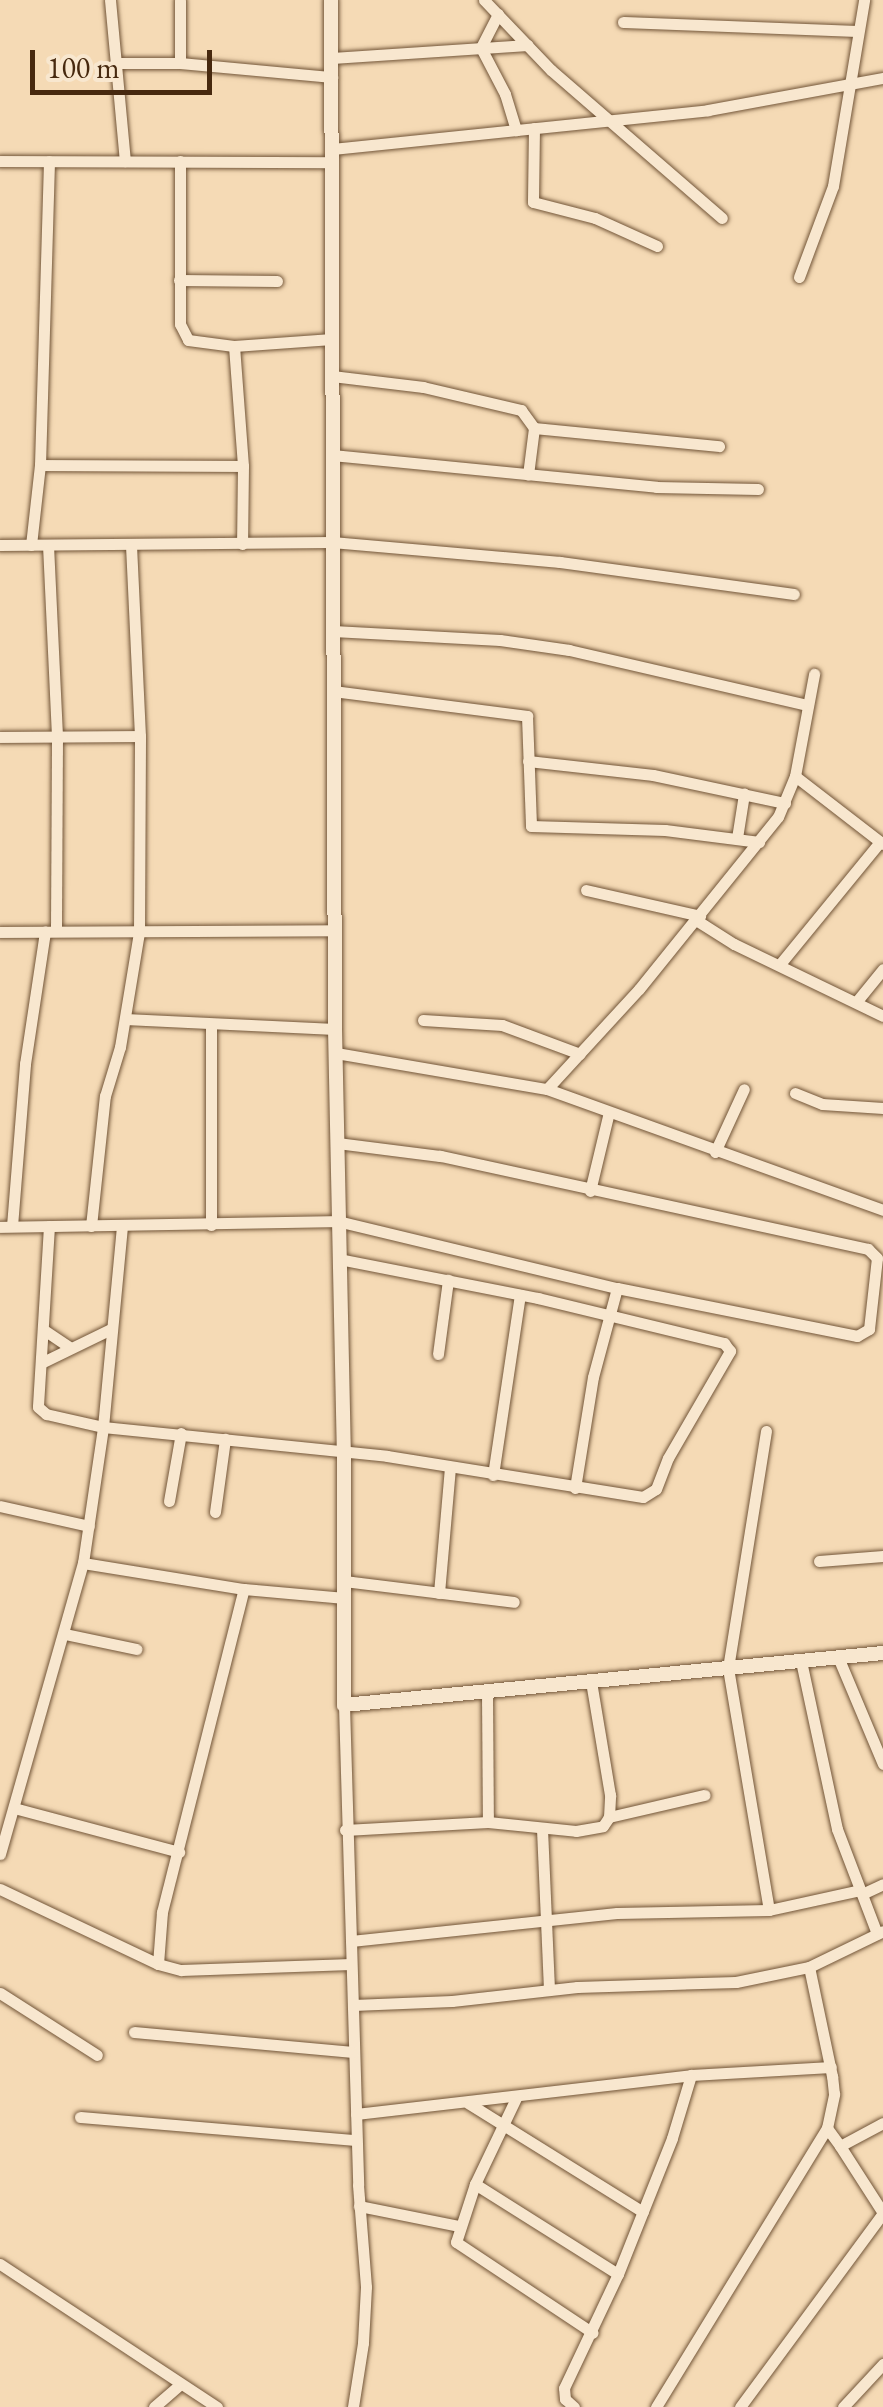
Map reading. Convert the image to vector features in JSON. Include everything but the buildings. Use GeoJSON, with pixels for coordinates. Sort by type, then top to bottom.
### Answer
{"type":"FeatureCollection","features":[{"type":"Feature","properties":{"kind":"street"},"geometry":{"type":"LineString","coordinates":[[110,0],[125,161]]}},
{"type":"Feature","properties":{"kind":"street"},"geometry":{"type":"LineString","coordinates":[[180,0],[180,62]]}},
{"type":"Feature","properties":{"kind":"street"},"geometry":{"type":"LineString","coordinates":[[331,0],[335,1028],[344,1451],[345,1830],[365,2315],[353,2407]]}},
{"type":"Feature","properties":{"kind":"street"},"geometry":{"type":"LineString","coordinates":[[484,0],[551,70],[610,117],[722,218]]}},
{"type":"Feature","properties":{"kind":"street"},"geometry":{"type":"LineString","coordinates":[[799,277],[833,186],[864,0]]}},
{"type":"Feature","properties":{"kind":"street"},"geometry":{"type":"LineString","coordinates":[[481,48],[498,14]]}},
{"type":"Feature","properties":{"kind":"street"},"geometry":{"type":"LineString","coordinates":[[624,22],[858,31]]}},
{"type":"Feature","properties":{"kind":"street"},"geometry":{"type":"LineString","coordinates":[[332,58],[528,45]]}},
{"type":"Feature","properties":{"kind":"street"},"geometry":{"type":"LineString","coordinates":[[481,48],[505,94],[516,130]]}},
{"type":"Feature","properties":{"kind":"street"},"geometry":{"type":"LineString","coordinates":[[116,63],[180,62],[332,77]]}},
{"type":"Feature","properties":{"kind":"street"},"geometry":{"type":"LineString","coordinates":[[0,161],[180,161],[332,155],[610,117],[708,110],[883,78]]}},
{"type":"Feature","properties":{"kind":"street"},"geometry":{"type":"LineString","coordinates":[[534,128],[533,202],[595,218],[657,246]]}},
{"type":"Feature","properties":{"kind":"street"},"geometry":{"type":"LineString","coordinates":[[31,545],[40,465],[48,161]]}},
{"type":"Feature","properties":{"kind":"street"},"geometry":{"type":"LineString","coordinates":[[180,161],[179,280],[184,335],[194,343],[234,346],[332,339]]}},
{"type":"Feature","properties":{"kind":"street"},"geometry":{"type":"LineString","coordinates":[[179,280],[277,280]]}},
{"type":"Feature","properties":{"kind":"street"},"geometry":{"type":"LineString","coordinates":[[234,346],[243,466],[242,544]]}},
{"type":"Feature","properties":{"kind":"street"},"geometry":{"type":"LineString","coordinates":[[332,376],[423,387],[516,408],[534,428],[719,446]]}},
{"type":"Feature","properties":{"kind":"street"},"geometry":{"type":"LineString","coordinates":[[528,475],[534,428]]}},
{"type":"Feature","properties":{"kind":"street"},"geometry":{"type":"LineString","coordinates":[[332,455],[656,488],[758,489]]}},
{"type":"Feature","properties":{"kind":"street"},"geometry":{"type":"LineString","coordinates":[[40,465],[243,466]]}},
{"type":"Feature","properties":{"kind":"street"},"geometry":{"type":"LineString","coordinates":[[1,544],[332,542],[560,562],[794,594]]}},
{"type":"Feature","properties":{"kind":"street"},"geometry":{"type":"LineString","coordinates":[[90,1226],[102,1110],[125,1018],[139,932],[140,736],[132,544]]}},
{"type":"Feature","properties":{"kind":"street"},"geometry":{"type":"LineString","coordinates":[[48,545],[56,738],[51,931],[24,1064],[6,1227],[337,1220],[616,1288],[860,1336],[869,1329],[877,1258],[868,1250],[440,1156],[337,1144]]}},
{"type":"Feature","properties":{"kind":"street"},"geometry":{"type":"LineString","coordinates":[[333,630],[500,640],[568,650],[808,705]]}},
{"type":"Feature","properties":{"kind":"street"},"geometry":{"type":"LineString","coordinates":[[548,1089],[698,918],[785,803],[795,776],[814,674]]}},
{"type":"Feature","properties":{"kind":"street"},"geometry":{"type":"LineString","coordinates":[[334,691],[526,715],[530,720],[531,826],[665,830],[759,842]]}},
{"type":"Feature","properties":{"kind":"street"},"geometry":{"type":"LineString","coordinates":[[0,737],[140,736]]}},
{"type":"Feature","properties":{"kind":"street"},"geometry":{"type":"LineString","coordinates":[[528,762],[654,775],[785,803]]}},
{"type":"Feature","properties":{"kind":"street"},"geometry":{"type":"LineString","coordinates":[[780,964],[881,843],[795,776]]}},
{"type":"Feature","properties":{"kind":"street"},"geometry":{"type":"LineString","coordinates":[[737,838],[744,794]]}},
{"type":"Feature","properties":{"kind":"street"},"geometry":{"type":"LineString","coordinates":[[586,890],[698,918],[883,1016]]}},
{"type":"Feature","properties":{"kind":"street"},"geometry":{"type":"LineString","coordinates":[[0,932],[336,930]]}},
{"type":"Feature","properties":{"kind":"street"},"geometry":{"type":"LineString","coordinates":[[857,1002],[883,970]]}},
{"type":"Feature","properties":{"kind":"street"},"geometry":{"type":"LineString","coordinates":[[125,1018],[335,1028]]}},
{"type":"Feature","properties":{"kind":"street"},"geometry":{"type":"LineString","coordinates":[[423,1020],[502,1025],[580,1054]]}},
{"type":"Feature","properties":{"kind":"street"},"geometry":{"type":"LineString","coordinates":[[211,1024],[211,1225]]}},
{"type":"Feature","properties":{"kind":"street"},"geometry":{"type":"LineString","coordinates":[[336,1053],[548,1089],[883,1210]]}},
{"type":"Feature","properties":{"kind":"street"},"geometry":{"type":"LineString","coordinates":[[714,1152],[744,1089]]}},
{"type":"Feature","properties":{"kind":"street"},"geometry":{"type":"LineString","coordinates":[[795,1093],[822,1104],[883,1108]]}},
{"type":"Feature","properties":{"kind":"street"},"geometry":{"type":"LineString","coordinates":[[590,1191],[609,1112]]}},
{"type":"Feature","properties":{"kind":"street"},"geometry":{"type":"LineString","coordinates":[[49,1226],[40,1410],[103,1427],[344,1451],[639,1498],[652,1493],[730,1349],[726,1344],[538,1298],[340,1260]]}},
{"type":"Feature","properties":{"kind":"street"},"geometry":{"type":"LineString","coordinates":[[0,1854],[83,1563],[103,1427],[122,1226]]}},
{"type":"Feature","properties":{"kind":"street"},"geometry":{"type":"LineString","coordinates":[[538,1298],[540,1271]]}},
{"type":"Feature","properties":{"kind":"street"},"geometry":{"type":"LineString","coordinates":[[438,1354],[448,1280]]}},
{"type":"Feature","properties":{"kind":"street"},"geometry":{"type":"LineString","coordinates":[[575,1488],[590,1394],[616,1288]]}},
{"type":"Feature","properties":{"kind":"street"},"geometry":{"type":"LineString","coordinates":[[493,1475],[520,1294]]}},
{"type":"Feature","properties":{"kind":"street"},"geometry":{"type":"LineString","coordinates":[[43,1362],[111,1329]]}},
{"type":"Feature","properties":{"kind":"street"},"geometry":{"type":"LineString","coordinates":[[44,1330],[71,1348]]}},
{"type":"Feature","properties":{"kind":"street"},"geometry":{"type":"LineString","coordinates":[[766,1432],[728,1668],[769,1910]]}},
{"type":"Feature","properties":{"kind":"street"},"geometry":{"type":"LineString","coordinates":[[168,1502],[181,1434]]}},
{"type":"Feature","properties":{"kind":"street"},"geometry":{"type":"LineString","coordinates":[[214,1512],[226,1440]]}},
{"type":"Feature","properties":{"kind":"street"},"geometry":{"type":"LineString","coordinates":[[439,1593],[450,1467]]}},
{"type":"Feature","properties":{"kind":"street"},"geometry":{"type":"LineString","coordinates":[[0,1506],[89,1526]]}},
{"type":"Feature","properties":{"kind":"street"},"geometry":{"type":"LineString","coordinates":[[820,1561],[883,1556]]}},
{"type":"Feature","properties":{"kind":"street"},"geometry":{"type":"LineString","coordinates":[[83,1563],[244,1589],[345,1598]]}},
{"type":"Feature","properties":{"kind":"street"},"geometry":{"type":"LineString","coordinates":[[344,1581],[514,1602]]}},
{"type":"Feature","properties":{"kind":"street"},"geometry":{"type":"LineString","coordinates":[[158,1964],[162,1912],[244,1589]]}},
{"type":"Feature","properties":{"kind":"street"},"geometry":{"type":"LineString","coordinates":[[64,1634],[136,1648]]}},
{"type":"Feature","properties":{"kind":"street"},"geometry":{"type":"LineString","coordinates":[[344,1705],[883,1653]]}},
{"type":"Feature","properties":{"kind":"street"},"geometry":{"type":"LineString","coordinates":[[838,1658],[883,1764]]}},
{"type":"Feature","properties":{"kind":"street"},"geometry":{"type":"LineString","coordinates":[[353,2005],[452,2001],[549,1990],[736,1982],[809,1967],[880,1933],[837,1829],[801,1661]]}},
{"type":"Feature","properties":{"kind":"street"},"geometry":{"type":"LineString","coordinates":[[592,1682],[609,1817]]}},
{"type":"Feature","properties":{"kind":"street"},"geometry":{"type":"LineString","coordinates":[[487,1692],[488,1822]]}},
{"type":"Feature","properties":{"kind":"street"},"geometry":{"type":"LineString","coordinates":[[345,1830],[488,1822],[592,1830],[609,1817],[704,1794]]}},
{"type":"Feature","properties":{"kind":"street"},"geometry":{"type":"LineString","coordinates":[[14,1808],[179,1852]]}},
{"type":"Feature","properties":{"kind":"street"},"geometry":{"type":"LineString","coordinates":[[542,1829],[549,1990]]}},
{"type":"Feature","properties":{"kind":"street"},"geometry":{"type":"LineString","coordinates":[[351,1941],[617,1913],[769,1910],[883,1884]]}},
{"type":"Feature","properties":{"kind":"street"},"geometry":{"type":"LineString","coordinates":[[0,1889],[158,1964],[197,1972],[351,1964]]}},
{"type":"Feature","properties":{"kind":"street"},"geometry":{"type":"LineString","coordinates":[[656,2407],[826,2128],[834,2094],[809,1967]]}},
{"type":"Feature","properties":{"kind":"street"},"geometry":{"type":"LineString","coordinates":[[0,1993],[97,2056]]}},
{"type":"Feature","properties":{"kind":"street"},"geometry":{"type":"LineString","coordinates":[[134,2032],[158,2038],[353,2052]]}},
{"type":"Feature","properties":{"kind":"street"},"geometry":{"type":"LineString","coordinates":[[356,2114],[468,2104],[691,2075],[831,2067]]}},
{"type":"Feature","properties":{"kind":"street"},"geometry":{"type":"LineString","coordinates":[[574,2407],[565,2399],[564,2388],[618,2274],[691,2075]]}},
{"type":"Feature","properties":{"kind":"street"},"geometry":{"type":"LineString","coordinates":[[517,2096],[475,2184],[456,2242],[593,2333]]}},
{"type":"Feature","properties":{"kind":"street"},"geometry":{"type":"LineString","coordinates":[[468,2104],[643,2212]]}},
{"type":"Feature","properties":{"kind":"street"},"geometry":{"type":"LineString","coordinates":[[80,2117],[356,2140]]}},
{"type":"Feature","properties":{"kind":"street"},"geometry":{"type":"LineString","coordinates":[[840,2146],[883,2123]]}},
{"type":"Feature","properties":{"kind":"street"},"geometry":{"type":"LineString","coordinates":[[740,2407],[883,2213],[826,2128]]}},
{"type":"Feature","properties":{"kind":"street"},"geometry":{"type":"LineString","coordinates":[[475,2184],[618,2274]]}},
{"type":"Feature","properties":{"kind":"street"},"geometry":{"type":"LineString","coordinates":[[359,2206],[459,2226]]}},
{"type":"Feature","properties":{"kind":"street"},"geometry":{"type":"LineString","coordinates":[[0,2264],[217,2407]]}},
{"type":"Feature","properties":{"kind":"street"},"geometry":{"type":"LineString","coordinates":[[843,2407],[883,2364]]}},
{"type":"Feature","properties":{"kind":"street"},"geometry":{"type":"LineString","coordinates":[[154,2407],[180,2384]]}}]}
